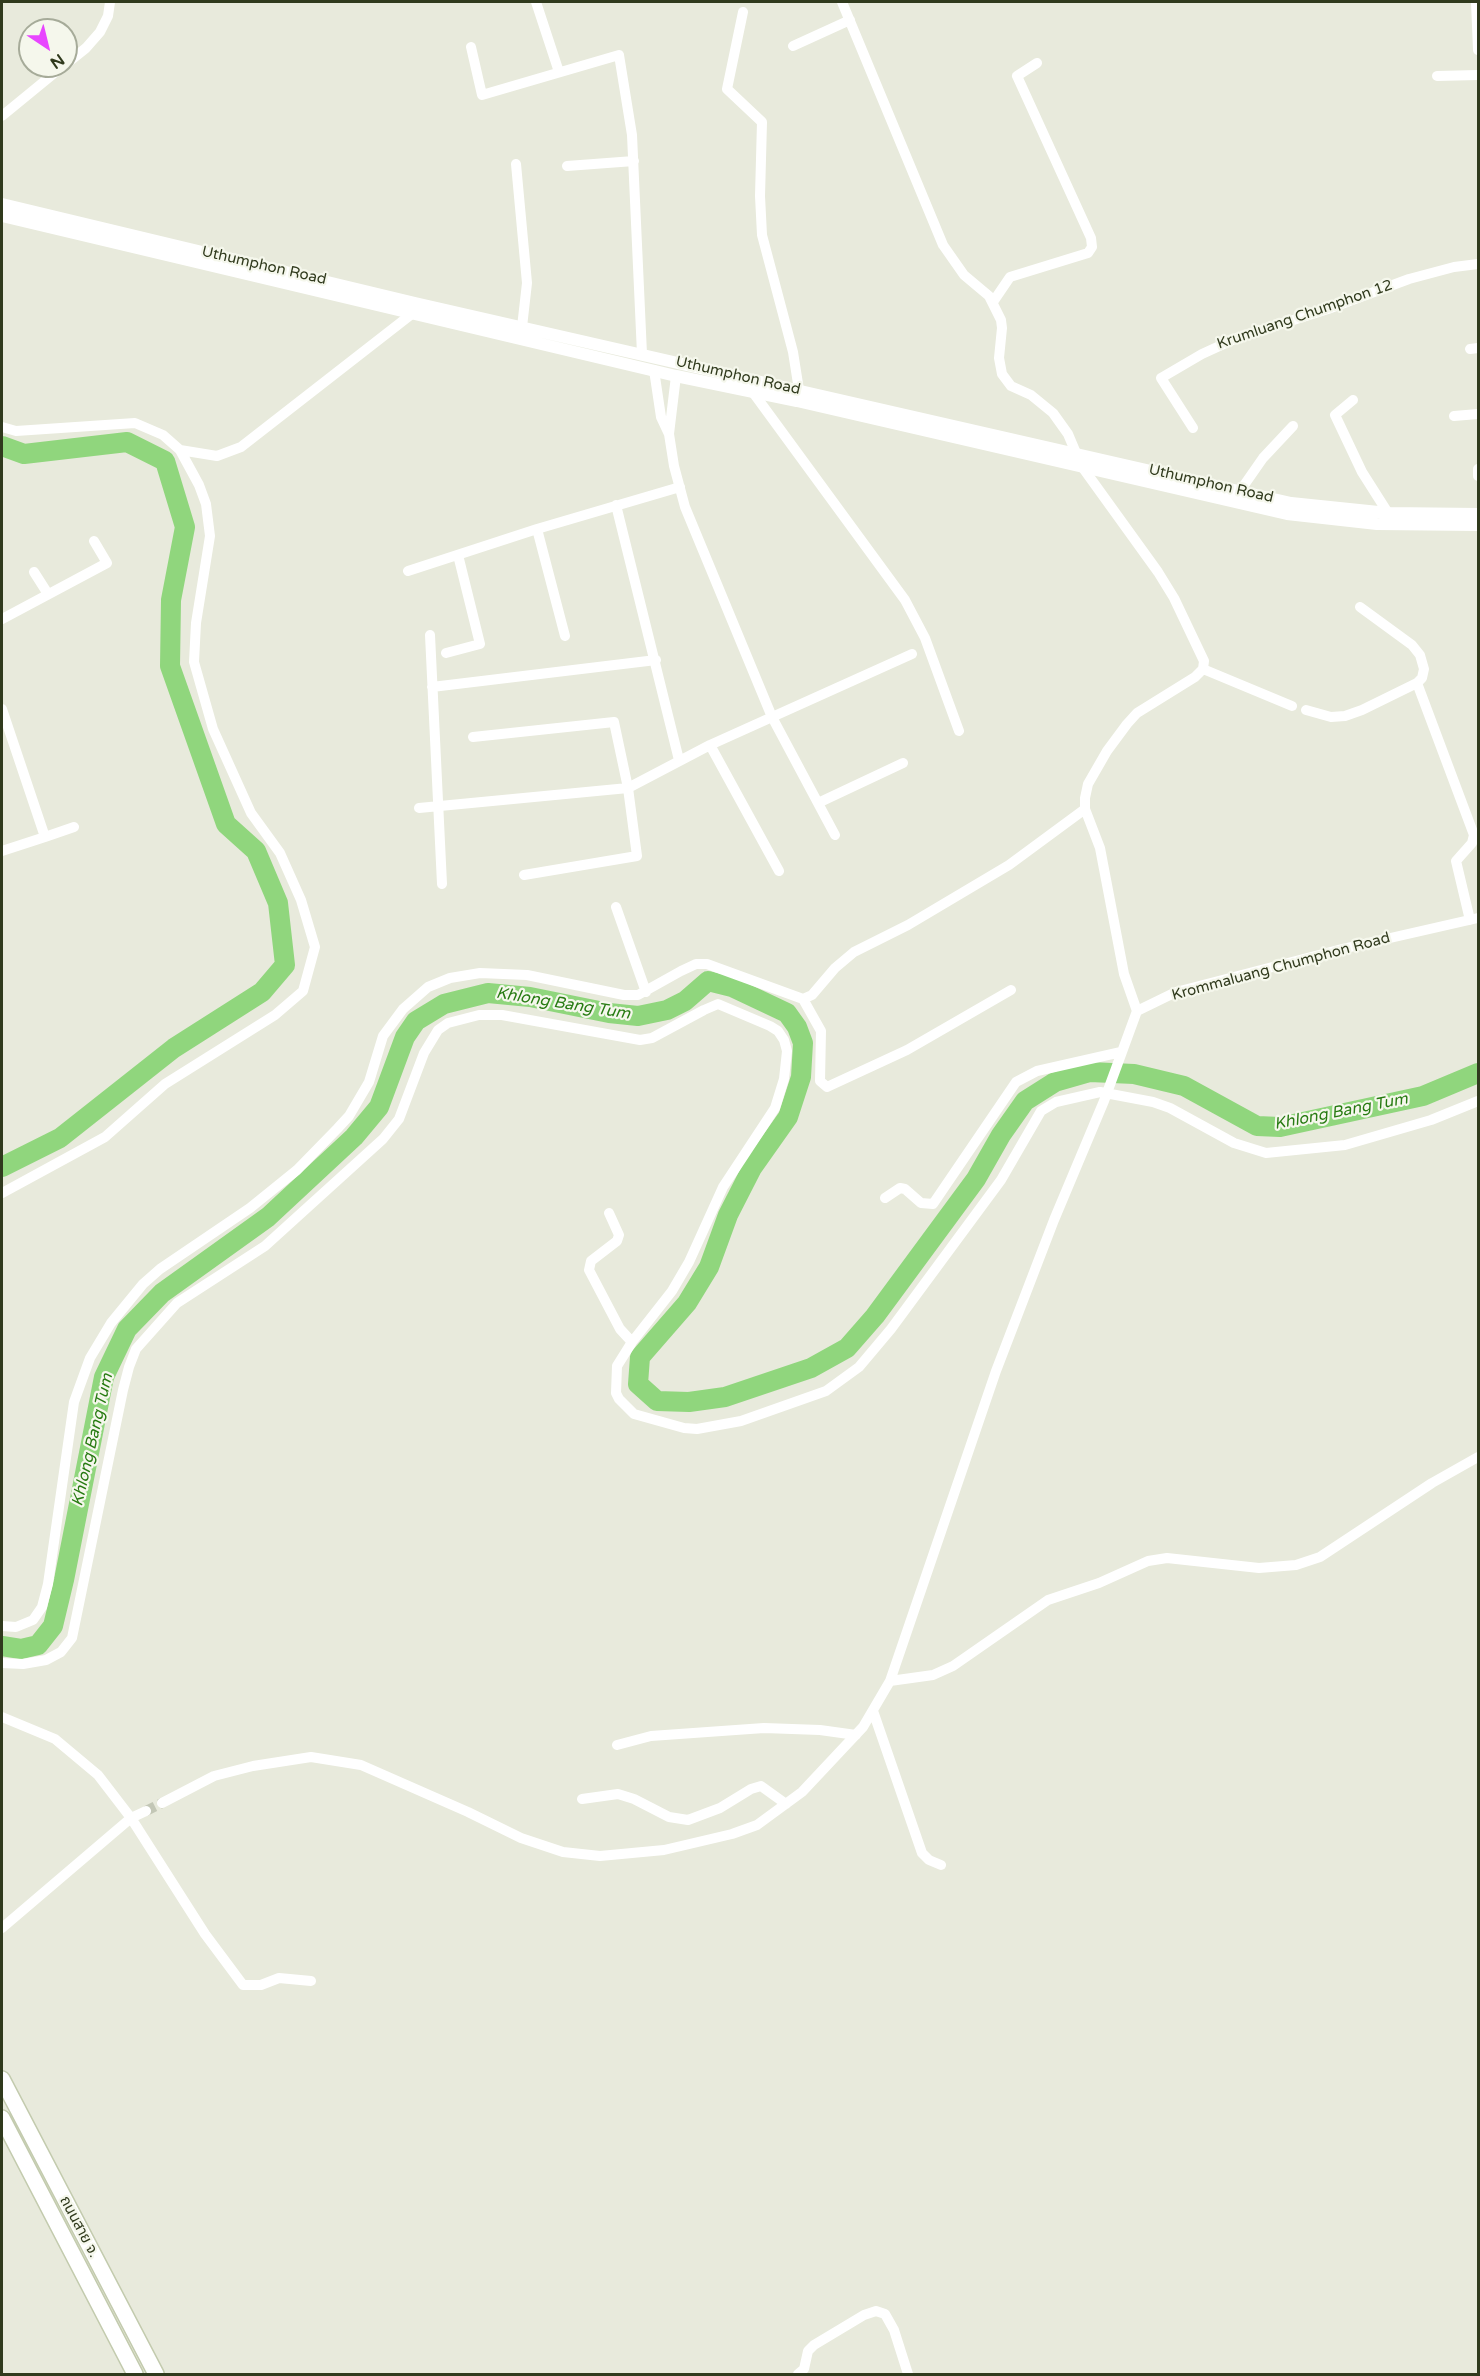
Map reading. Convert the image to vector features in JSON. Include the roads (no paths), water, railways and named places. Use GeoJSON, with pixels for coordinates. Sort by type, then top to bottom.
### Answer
{"type":"FeatureCollection","features":[{"type":"Feature","properties":{"kind":"main road","name":"ถนนสาย จ."},"geometry":{"type":"LineString","coordinates":[[2,2079],[156,2374]]}},
{"type":"Feature","properties":{"kind":"main road","name":"ถนนสาย จ."},"geometry":{"type":"LineString","coordinates":[[2,2118],[135,2374]]}},
{"type":"Feature","properties":{"kind":"street"},"geometry":{"type":"LineString","coordinates":[[78,54],[100,32],[108,16],[110,2]]}},
{"type":"Feature","properties":{"kind":"street"},"geometry":{"type":"LineString","coordinates":[[536,2],[559,72]]}},
{"type":"Feature","properties":{"kind":"street"},"geometry":{"type":"LineString","coordinates":[[842,2],[944,245],[964,274],[993,302],[1002,328],[999,358],[1002,375],[1011,386],[1031,395],[1053,413],[1068,434],[1083,468],[1158,572],[1173,598],[1202,654],[1203,669]]}},
{"type":"Feature","properties":{"kind":"street"},"geometry":{"type":"LineString","coordinates":[[1476,2],[1479,50]]}},
{"type":"Feature","properties":{"kind":"street"},"geometry":{"type":"LineString","coordinates":[[743,12],[727,89],[762,122],[760,196],[762,235],[793,352],[799,390]]}},
{"type":"Feature","properties":{"kind":"street"},"geometry":{"type":"LineString","coordinates":[[793,46],[850,20]]}},
{"type":"Feature","properties":{"kind":"street"},"geometry":{"type":"LineString","coordinates":[[471,47],[482,95],[619,55],[632,135],[642,354]]}},
{"type":"Feature","properties":{"kind":"street"},"geometry":{"type":"LineString","coordinates":[[993,302],[1010,277],[1088,253],[1092,247],[1091,238],[1017,76],[1037,63]]}},
{"type":"Feature","properties":{"kind":"street"},"geometry":{"type":"LineString","coordinates":[[1437,76],[1479,75]]}},
{"type":"Feature","properties":{"kind":"street"},"geometry":{"type":"LineString","coordinates":[[2,116],[49,78]]}},
{"type":"Feature","properties":{"kind":"street"},"geometry":{"type":"LineString","coordinates":[[567,166],[633,161]]}},
{"type":"Feature","properties":{"kind":"street"},"geometry":{"type":"LineString","coordinates":[[516,164],[527,283],[522,327]]}},
{"type":"Feature","properties":{"kind":"street","name":"Uthumphon Road"},"geometry":{"type":"LineString","coordinates":[[2,204],[522,327],[1290,503],[1388,513],[1479,514]]}},
{"type":"Feature","properties":{"kind":"street","name":"Uthumphon Road"},"geometry":{"type":"LineString","coordinates":[[2,216],[676,376],[753,391],[1287,514],[1377,524],[1479,525]]}},
{"type":"Feature","properties":{"kind":"street","name":"Krumluang Chumphon 12"},"geometry":{"type":"LineString","coordinates":[[1193,428],[1161,378],[1202,354],[1226,342],[1328,309],[1409,279],[1454,267],[1479,264]]}},
{"type":"Feature","properties":{"kind":"street"},"geometry":{"type":"LineString","coordinates":[[180,450],[217,456],[241,447],[413,313]]}},
{"type":"Feature","properties":{"kind":"street"},"geometry":{"type":"LineString","coordinates":[[654,370],[661,417],[669,434],[685,507],[772,717],[835,835]]}},
{"type":"Feature","properties":{"kind":"street"},"geometry":{"type":"LineString","coordinates":[[669,434],[676,376]]}},
{"type":"Feature","properties":{"kind":"street"},"geometry":{"type":"LineString","coordinates":[[753,391],[905,600],[925,638],[959,731]]}},
{"type":"Feature","properties":{"kind":"street"},"geometry":{"type":"LineString","coordinates":[[1353,400],[1335,415],[1362,472],[1388,513]]}},
{"type":"Feature","properties":{"kind":"street"},"geometry":{"type":"LineString","coordinates":[[1454,416],[1479,414]]}},
{"type":"Feature","properties":{"kind":"street"},"geometry":{"type":"LineString","coordinates":[[2,427],[16,431],[135,423],[163,435],[180,450],[199,485],[206,504],[210,536],[196,623],[194,662],[213,729],[250,813],[280,853],[301,900],[315,947],[303,990],[275,1015],[165,1084],[105,1137],[2,1193]]}},
{"type":"Feature","properties":{"kind":"street"},"geometry":{"type":"LineString","coordinates":[[1240,491],[1263,458],[1293,426]]}},
{"type":"Feature","properties":{"kind":"street"},"geometry":{"type":"LineString","coordinates":[[1479,469],[1479,476]]}},
{"type":"Feature","properties":{"kind":"street"},"geometry":{"type":"LineString","coordinates":[[408,571],[537,529],[680,487]]}},
{"type":"Feature","properties":{"kind":"street"},"geometry":{"type":"LineString","coordinates":[[616,505],[679,760]]}},
{"type":"Feature","properties":{"kind":"street"},"geometry":{"type":"LineString","coordinates":[[537,529],[565,636]]}},
{"type":"Feature","properties":{"kind":"street"},"geometry":{"type":"LineString","coordinates":[[2,619],[107,563],[94,540]]}},
{"type":"Feature","properties":{"kind":"street"},"geometry":{"type":"LineString","coordinates":[[446,653],[480,644],[458,555]]}},
{"type":"Feature","properties":{"kind":"street"},"geometry":{"type":"LineString","coordinates":[[34,572],[48,594]]}},
{"type":"Feature","properties":{"kind":"street"},"geometry":{"type":"LineString","coordinates":[[1306,710],[1331,717],[1345,716],[1417,683],[1422,678],[1424,669],[1420,655],[1412,645],[1360,607]]}},
{"type":"Feature","properties":{"kind":"street"},"geometry":{"type":"LineString","coordinates":[[430,635],[442,885]]}},
{"type":"Feature","properties":{"kind":"street"},"geometry":{"type":"LineString","coordinates":[[419,808],[628,788],[710,745],[912,654]]}},
{"type":"Feature","properties":{"kind":"street"},"geometry":{"type":"LineString","coordinates":[[432,687],[656,660]]}},
{"type":"Feature","properties":{"kind":"street"},"geometry":{"type":"LineString","coordinates":[[1203,669],[1292,706]]}},
{"type":"Feature","properties":{"kind":"street"},"geometry":{"type":"LineString","coordinates":[[162,1803],[214,1776],[253,1766],[311,1757],[361,1765],[521,1838],[562,1852],[600,1856],[664,1850],[732,1834],[757,1825],[802,1792],[856,1735],[890,1681],[996,1371],[1053,1220],[1112,1081],[1137,1011],[1124,974],[1100,848],[1085,809],[1088,784],[1107,751],[1137,713],[1203,669]]}},
{"type":"Feature","properties":{"kind":"street"},"geometry":{"type":"LineString","coordinates":[[1417,683],[1474,835],[1472,843],[1456,861],[1474,919]]}},
{"type":"Feature","properties":{"kind":"street"},"geometry":{"type":"LineString","coordinates":[[2,709],[45,837]]}},
{"type":"Feature","properties":{"kind":"street"},"geometry":{"type":"LineString","coordinates":[[473,737],[614,722],[628,788],[637,856],[524,875]]}},
{"type":"Feature","properties":{"kind":"street"},"geometry":{"type":"LineString","coordinates":[[710,745],[779,871]]}},
{"type":"Feature","properties":{"kind":"street"},"geometry":{"type":"LineString","coordinates":[[818,802],[903,763]]}},
{"type":"Feature","properties":{"kind":"street"},"geometry":{"type":"LineString","coordinates":[[802,999],[812,995],[835,968],[854,952],[908,925],[1008,865],[1085,809]]}},
{"type":"Feature","properties":{"kind":"street"},"geometry":{"type":"LineString","coordinates":[[2,851],[74,827]]}},
{"type":"Feature","properties":{"kind":"street"},"geometry":{"type":"LineString","coordinates":[[616,908],[646,992]]}},
{"type":"Feature","properties":{"kind":"street","name":"Krommaluang Chumphon Road"},"geometry":{"type":"LineString","coordinates":[[1137,1011],[1176,992],[1342,949],[1474,919]]}},
{"type":"Feature","properties":{"kind":"street"},"geometry":{"type":"LineString","coordinates":[[2,1626],[16,1627],[33,1620],[42,1607],[48,1584],[74,1402],[90,1358],[111,1323],[143,1284],[160,1269],[250,1208],[297,1170],[350,1116],[369,1082],[382,1036],[403,1009],[428,987],[450,978],[480,973],[527,975],[624,995],[638,995],[696,964],[707,964],[802,999],[821,1031],[820,1081],[827,1087],[907,1050],[1011,990]]}},
{"type":"Feature","properties":{"kind":"street"},"geometry":{"type":"LineString","coordinates":[[2,1663],[23,1664],[46,1660],[61,1652],[72,1638],[123,1390],[136,1349],[177,1303],[265,1246],[382,1140],[399,1119],[424,1053],[438,1030],[448,1023],[479,1016],[502,1015],[640,1040],[652,1038],[718,1005],[770,1026],[778,1031],[784,1040],[787,1051],[784,1079],[775,1108],[723,1187],[680,1279],[632,1342],[617,1366],[616,1393],[634,1414],[697,1429],[741,1421],[826,1391],[859,1367],[891,1329],[1001,1180],[1041,1111],[1069,1098],[1107,1092],[1162,1105],[1234,1143],[1266,1153],[1346,1145],[1431,1120],[1479,1101]]}},
{"type":"Feature","properties":{"kind":"street"},"geometry":{"type":"LineString","coordinates":[[885,1198],[900,1188],[905,1189],[921,1203],[933,1204],[1016,1082],[1037,1071],[1120,1056]]}},
{"type":"Feature","properties":{"kind":"street"},"geometry":{"type":"LineString","coordinates":[[609,1213],[619,1235],[616,1241],[591,1261],[589,1270],[620,1329],[632,1342]]}},
{"type":"Feature","properties":{"kind":"street"},"geometry":{"type":"LineString","coordinates":[[890,1681],[933,1675],[953,1666],[1048,1600],[1099,1583],[1148,1561],[1167,1558],[1259,1568],[1296,1565],[1320,1557],[1432,1483],[1479,1457]]}},
{"type":"Feature","properties":{"kind":"street"},"geometry":{"type":"LineString","coordinates":[[873,1711],[922,1853],[941,1865]]}},
{"type":"Feature","properties":{"kind":"street"},"geometry":{"type":"LineString","coordinates":[[2,1717],[55,1739],[98,1775],[131,1818],[178,1896],[243,1985],[261,1985],[279,1978],[311,1981]]}},
{"type":"Feature","properties":{"kind":"street"},"geometry":{"type":"LineString","coordinates":[[617,1745],[651,1736],[764,1728],[856,1735]]}},
{"type":"Feature","properties":{"kind":"street"},"geometry":{"type":"LineString","coordinates":[[582,1799],[618,1794],[634,1799],[669,1817],[688,1820],[720,1808],[751,1789],[761,1786],[786,1804]]}},
{"type":"Feature","properties":{"kind":"street"},"geometry":{"type":"LineString","coordinates":[[2,1928],[131,1818],[146,1811]]}},
{"type":"Feature","properties":{"kind":"street"},"geometry":{"type":"LineString","coordinates":[[798,2374],[804,2369],[808,2351],[814,2344],[864,2315],[876,2311],[885,2314],[894,2330],[908,2374]]}},
{"type":"Feature","properties":{"kind":"waterway","name":"Khlong Bang Tum"},"geometry":{"type":"LineString","coordinates":[[2,446],[24,454],[127,442],[165,461],[185,527],[171,600],[170,666],[226,824],[256,851],[278,903],[285,965],[262,992],[174,1048],[60,1138],[2,1167]]}},
{"type":"Feature","properties":{"kind":"waterway","name":"Khlong Bang Tum"},"geometry":{"type":"LineString","coordinates":[[2,1646],[21,1649],[38,1645],[53,1626],[104,1377],[127,1329],[162,1293],[268,1217],[354,1137],[379,1107],[405,1037],[416,1021],[444,1004],[488,993],[530,997],[609,1013],[638,1016],[667,1010],[685,1001],[708,981],[732,987],[787,1013],[797,1027],[803,1043],[801,1077],[788,1117],[752,1168],[728,1215],[709,1267],[687,1303],[640,1357],[638,1384],[657,1401],[689,1402],[725,1397],[811,1368],[847,1348],[875,1316],[976,1179],[1001,1135],[1025,1101],[1055,1082],[1090,1072],[1134,1074],[1184,1086],[1257,1126],[1280,1127],[1423,1096],[1478,1073]]}},
{"type":"Feature","properties":{"kind":"tunnel"},"geometry":{"type":"LineString","coordinates":[[146,1811],[162,1803]]}}]}
